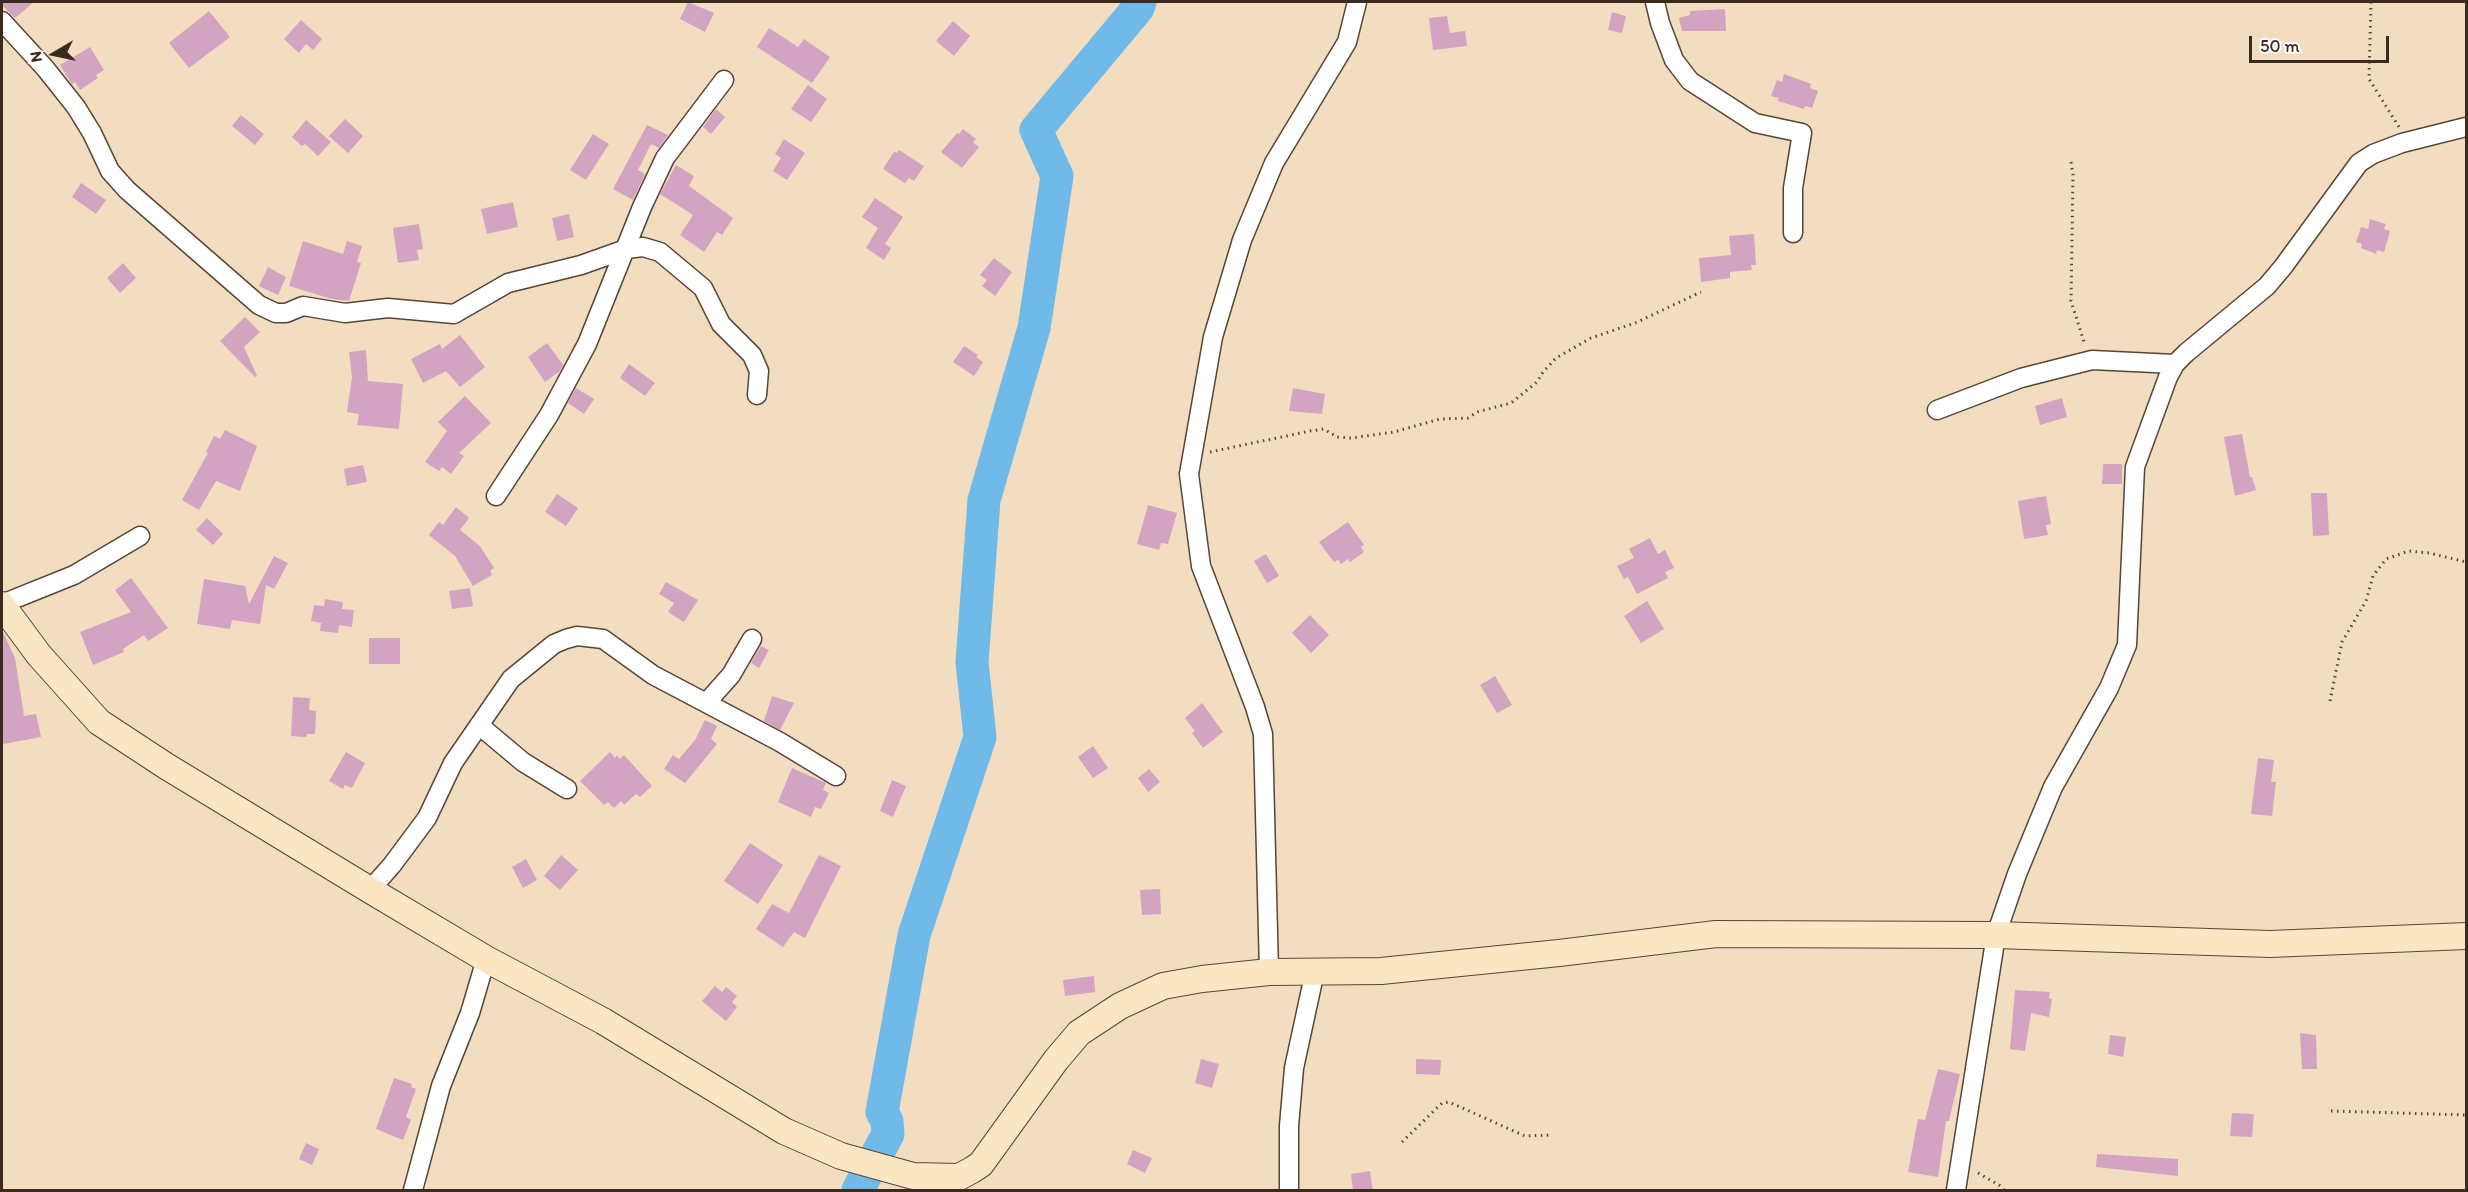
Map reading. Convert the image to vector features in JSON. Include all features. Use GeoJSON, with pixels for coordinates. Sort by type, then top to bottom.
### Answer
{"type":"FeatureCollection","features":[{"type":"Feature","properties":{"kind":"main road"},"geometry":{"type":"LineString","coordinates":[[2,608],[39,655],[99,722],[166,766],[370,890],[486,958],[603,1021],[784,1131],[841,1156],[913,1176],[959,1177],[965,1180],[981,1164],[1056,1060],[1078,1034],[1112,1011],[1162,987],[1202,979],[1269,972],[1381,971],[1716,934],[1996,935],[2270,944],[2466,936]]}},
{"type":"Feature","properties":{"kind":"street"},"geometry":{"type":"LineString","coordinates":[[1269,972],[1263,734],[1255,707],[1201,566],[1191,497],[1191,456],[1213,337],[1242,240],[1274,163],[1347,42],[1357,2]]}},
{"type":"Feature","properties":{"kind":"street"},"geometry":{"type":"LineString","coordinates":[[1655,2],[1674,60],[1690,81],[1755,123],[1802,133],[1793,188],[1793,233]]}},
{"type":"Feature","properties":{"kind":"street"},"geometry":{"type":"LineString","coordinates":[[2,21],[45,68],[76,107],[92,133],[110,171],[127,190],[259,305],[276,313],[286,313],[303,306],[345,313],[388,308],[454,314],[508,283],[581,265],[626,249],[644,248],[660,252],[702,288],[721,324],[753,355],[759,371],[757,395]]}},
{"type":"Feature","properties":{"kind":"street"},"geometry":{"type":"LineString","coordinates":[[496,496],[549,416],[587,344],[642,207],[665,158],[724,80]]}},
{"type":"Feature","properties":{"kind":"street"},"geometry":{"type":"LineString","coordinates":[[1956,1191],[1996,935],[2017,873],[2053,787],[2109,688],[2127,645],[2135,467],[2168,377],[2175,364],[2267,286],[2359,163],[2373,154],[2402,143],[2466,127]]}},
{"type":"Feature","properties":{"kind":"street"},"geometry":{"type":"LineString","coordinates":[[1937,410],[2020,378],[2092,360],[2175,364]]}},
{"type":"Feature","properties":{"kind":"street"},"geometry":{"type":"LineString","coordinates":[[2,608],[74,575],[140,536]]}},
{"type":"Feature","properties":{"kind":"street"},"geometry":{"type":"LineString","coordinates":[[370,890],[392,866],[427,818],[453,763],[511,679],[554,644],[577,636],[603,639],[653,675],[780,742],[836,776]]}},
{"type":"Feature","properties":{"kind":"street"},"geometry":{"type":"LineString","coordinates":[[707,702],[731,675],[752,639]]}},
{"type":"Feature","properties":{"kind":"street"},"geometry":{"type":"LineString","coordinates":[[479,725],[523,762],[567,789]]}},
{"type":"Feature","properties":{"kind":"street"},"geometry":{"type":"LineString","coordinates":[[413,1191],[441,1086],[470,1013],[486,958]]}},
{"type":"Feature","properties":{"kind":"street"},"geometry":{"type":"LineString","coordinates":[[1289,1191],[1289,1126],[1294,1068],[1315,971]]}},
{"type":"Feature","properties":{"kind":"path"},"geometry":{"type":"LineString","coordinates":[[2371,2],[2369,79],[2398,125],[2402,143]]}},
{"type":"Feature","properties":{"kind":"path"},"geometry":{"type":"LineString","coordinates":[[2071,162],[2073,175],[2071,301],[2080,334],[2092,360]]}},
{"type":"Feature","properties":{"kind":"path"},"geometry":{"type":"LineString","coordinates":[[1191,456],[1324,429],[1337,437],[1351,438],[1394,432],[1440,419],[1468,418],[1477,412],[1511,403],[1537,382],[1556,358],[1591,338],[1635,323],[1701,292]]}},
{"type":"Feature","properties":{"kind":"path"},"geometry":{"type":"LineString","coordinates":[[2330,701],[2342,642],[2366,601],[2373,576],[2386,559],[2409,551],[2429,553],[2466,562]]}},
{"type":"Feature","properties":{"kind":"path"},"geometry":{"type":"LineString","coordinates":[[1402,1142],[1442,1103],[1449,1102],[1525,1136],[1551,1135]]}},
{"type":"Feature","properties":{"kind":"path"},"geometry":{"type":"LineString","coordinates":[[2331,1111],[2466,1115]]}},
{"type":"Feature","properties":{"kind":"path"},"geometry":{"type":"LineString","coordinates":[[1960,1164],[1992,1181],[2004,1191]]}},
{"type":"Feature","properties":{"kind":"building"},"geometry":{"type":"Polygon","coordinates":[[[2,2],[34,2],[15,18],[2,5],[2,2]]]}},
{"type":"Feature","properties":{"kind":"building"},"geometry":{"type":"Polygon","coordinates":[[[688,2],[714,13],[705,32],[680,19],[688,2]]]}},
{"type":"Feature","properties":{"kind":"building"},"geometry":{"type":"Polygon","coordinates":[[[1725,9],[1726,31],[1682,31],[1679,18],[1690,15],[1690,11],[1725,9]]]}},
{"type":"Feature","properties":{"kind":"building"},"geometry":{"type":"Polygon","coordinates":[[[209,11],[230,37],[189,68],[169,43],[209,11]]]}},
{"type":"Feature","properties":{"kind":"building"},"geometry":{"type":"Polygon","coordinates":[[[1612,12],[1626,16],[1622,33],[1608,30],[1612,12]]]}},
{"type":"Feature","properties":{"kind":"building"},"geometry":{"type":"Polygon","coordinates":[[[1447,16],[1450,33],[1465,31],[1467,46],[1433,50],[1429,18],[1447,16]]]}},
{"type":"Feature","properties":{"kind":"building"},"geometry":{"type":"Polygon","coordinates":[[[301,20],[322,39],[313,50],[306,44],[299,53],[284,39],[301,20]]]}},
{"type":"Feature","properties":{"kind":"building"},"geometry":{"type":"Polygon","coordinates":[[[953,21],[970,36],[954,56],[936,41],[953,21]]]}},
{"type":"Feature","properties":{"kind":"building"},"geometry":{"type":"Polygon","coordinates":[[[769,28],[798,47],[804,39],[830,57],[812,83],[757,47],[769,28]]]}},
{"type":"Feature","properties":{"kind":"building"},"geometry":{"type":"Polygon","coordinates":[[[90,47],[104,70],[96,75],[98,78],[80,90],[75,82],[72,84],[60,65],[90,47]]]}},
{"type":"Feature","properties":{"kind":"building"},"geometry":{"type":"Polygon","coordinates":[[[1784,74],[1811,84],[1810,88],[1818,91],[1812,108],[1805,106],[1804,109],[1778,101],[1779,98],[1771,96],[1777,80],[1782,82],[1784,74]]]}},
{"type":"Feature","properties":{"kind":"building"},"geometry":{"type":"Polygon","coordinates":[[[808,85],[827,99],[811,122],[791,109],[808,85]]]}},
{"type":"Feature","properties":{"kind":"building"},"geometry":{"type":"Polygon","coordinates":[[[716,109],[725,117],[711,134],[703,127],[716,109]]]}},
{"type":"Feature","properties":{"kind":"building"},"geometry":{"type":"Polygon","coordinates":[[[241,115],[264,134],[255,145],[232,126],[241,115]]]}},
{"type":"Feature","properties":{"kind":"building"},"geometry":{"type":"Polygon","coordinates":[[[345,119],[363,136],[348,153],[329,136],[345,119]]]}},
{"type":"Feature","properties":{"kind":"building"},"geometry":{"type":"Polygon","coordinates":[[[306,120],[331,142],[318,156],[305,144],[302,146],[292,137],[306,120]]]}},
{"type":"Feature","properties":{"kind":"building"},"geometry":{"type":"Polygon","coordinates":[[[647,125],[668,135],[659,148],[651,144],[638,170],[645,174],[633,200],[613,189],[647,125]]]}},
{"type":"Feature","properties":{"kind":"building"},"geometry":{"type":"Polygon","coordinates":[[[963,129],[976,139],[973,142],[979,147],[962,168],[941,152],[963,129]]]}},
{"type":"Feature","properties":{"kind":"building"},"geometry":{"type":"Polygon","coordinates":[[[593,134],[609,144],[586,180],[570,170],[593,134]]]}},
{"type":"Feature","properties":{"kind":"building"},"geometry":{"type":"Polygon","coordinates":[[[784,139],[805,153],[787,180],[773,171],[781,158],[775,154],[784,139]]]}},
{"type":"Feature","properties":{"kind":"building"},"geometry":{"type":"Polygon","coordinates":[[[899,150],[924,166],[914,181],[909,178],[905,183],[883,169],[894,152],[897,153],[899,150]]]}},
{"type":"Feature","properties":{"kind":"building"},"geometry":{"type":"Polygon","coordinates":[[[676,165],[694,176],[689,186],[733,218],[722,235],[717,232],[704,252],[680,235],[693,215],[660,194],[676,165]]]}},
{"type":"Feature","properties":{"kind":"building"},"geometry":{"type":"Polygon","coordinates":[[[81,183],[106,200],[96,214],[72,197],[81,183]]]}},
{"type":"Feature","properties":{"kind":"building"},"geometry":{"type":"Polygon","coordinates":[[[875,198],[903,217],[885,244],[891,248],[884,260],[866,248],[878,228],[862,217],[875,198]]]}},
{"type":"Feature","properties":{"kind":"building"},"geometry":{"type":"Polygon","coordinates":[[[513,202],[518,227],[487,234],[481,209],[513,202]]]}},
{"type":"Feature","properties":{"kind":"building"},"geometry":{"type":"Polygon","coordinates":[[[569,214],[574,237],[557,241],[552,218],[569,214]]]}},
{"type":"Feature","properties":{"kind":"building"},"geometry":{"type":"Polygon","coordinates":[[[2370,219],[2386,224],[2384,229],[2390,231],[2384,252],[2377,250],[2376,254],[2361,248],[2362,244],[2356,242],[2361,227],[2368,229],[2370,219]]]}},
{"type":"Feature","properties":{"kind":"building"},"geometry":{"type":"Polygon","coordinates":[[[419,224],[423,249],[417,250],[419,260],[398,263],[393,228],[419,224]]]}},
{"type":"Feature","properties":{"kind":"building"},"geometry":{"type":"Polygon","coordinates":[[[1754,234],[1756,265],[1751,265],[1752,270],[1730,272],[1730,278],[1701,282],[1699,258],[1731,255],[1729,236],[1754,234]]]}},
{"type":"Feature","properties":{"kind":"building"},"geometry":{"type":"Polygon","coordinates":[[[303,241],[343,254],[347,241],[362,246],[357,262],[361,263],[349,301],[332,299],[289,286],[303,241]]]}},
{"type":"Feature","properties":{"kind":"building"},"geometry":{"type":"Polygon","coordinates":[[[994,258],[1012,272],[995,296],[982,286],[987,280],[980,275],[994,258]]]}},
{"type":"Feature","properties":{"kind":"building"},"geometry":{"type":"Polygon","coordinates":[[[123,263],[136,278],[120,293],[107,278],[123,263]]]}},
{"type":"Feature","properties":{"kind":"building"},"geometry":{"type":"Polygon","coordinates":[[[268,267],[286,277],[278,295],[259,286],[268,267]]]}},
{"type":"Feature","properties":{"kind":"building"},"geometry":{"type":"Polygon","coordinates":[[[245,317],[260,332],[244,347],[257,376],[255,377],[220,341],[245,317]]]}},
{"type":"Feature","properties":{"kind":"building"},"geometry":{"type":"Polygon","coordinates":[[[460,335],[485,367],[460,387],[446,371],[423,383],[411,359],[440,344],[442,349],[460,335]]]}},
{"type":"Feature","properties":{"kind":"building"},"geometry":{"type":"Polygon","coordinates":[[[547,343],[563,365],[560,371],[545,382],[528,357],[547,343]]]}},
{"type":"Feature","properties":{"kind":"building"},"geometry":{"type":"Polygon","coordinates":[[[964,346],[978,355],[976,357],[983,362],[974,376],[953,362],[964,346]]]}},
{"type":"Feature","properties":{"kind":"building"},"geometry":{"type":"Polygon","coordinates":[[[366,350],[368,381],[403,384],[399,429],[357,425],[359,414],[347,412],[352,377],[349,352],[366,350]]]}},
{"type":"Feature","properties":{"kind":"building"},"geometry":{"type":"Polygon","coordinates":[[[629,364],[655,383],[645,396],[620,378],[629,364]]]}},
{"type":"Feature","properties":{"kind":"building"},"geometry":{"type":"Polygon","coordinates":[[[576,388],[594,399],[584,414],[568,403],[576,388]]]}},
{"type":"Feature","properties":{"kind":"building"},"geometry":{"type":"Polygon","coordinates":[[[1293,388],[1325,394],[1322,414],[1289,411],[1293,388]]]}},
{"type":"Feature","properties":{"kind":"building"},"geometry":{"type":"Polygon","coordinates":[[[465,396],[491,423],[459,453],[464,456],[451,474],[442,467],[439,471],[425,462],[447,431],[438,422],[465,396]]]}},
{"type":"Feature","properties":{"kind":"building"},"geometry":{"type":"Polygon","coordinates":[[[2062,398],[2067,417],[2040,425],[2035,406],[2062,398]]]}},
{"type":"Feature","properties":{"kind":"building"},"geometry":{"type":"Polygon","coordinates":[[[225,430],[257,446],[240,491],[216,481],[199,510],[182,500],[208,453],[206,452],[214,436],[220,439],[225,430]]]}},
{"type":"Feature","properties":{"kind":"building"},"geometry":{"type":"Polygon","coordinates":[[[2242,434],[2250,477],[2252,477],[2256,490],[2235,496],[2224,437],[2242,434]]]}},
{"type":"Feature","properties":{"kind":"building"},"geometry":{"type":"Polygon","coordinates":[[[2103,464],[2122,464],[2122,484],[2102,484],[2103,464]]]}},
{"type":"Feature","properties":{"kind":"building"},"geometry":{"type":"Polygon","coordinates":[[[363,465],[367,482],[347,486],[344,469],[363,465]]]}},
{"type":"Feature","properties":{"kind":"building"},"geometry":{"type":"Polygon","coordinates":[[[2311,493],[2327,493],[2329,535],[2313,536],[2311,493]]]}},
{"type":"Feature","properties":{"kind":"building"},"geometry":{"type":"Polygon","coordinates":[[[557,494],[578,508],[566,526],[545,512],[557,494]]]}},
{"type":"Feature","properties":{"kind":"building"},"geometry":{"type":"Polygon","coordinates":[[[2046,496],[2051,524],[2046,525],[2048,535],[2024,539],[2018,501],[2046,496]]]}},
{"type":"Feature","properties":{"kind":"building"},"geometry":{"type":"Polygon","coordinates":[[[1148,505],[1177,513],[1168,544],[1161,543],[1159,550],[1137,544],[1148,505]]]}},
{"type":"Feature","properties":{"kind":"building"},"geometry":{"type":"Polygon","coordinates":[[[456,507],[469,518],[460,530],[480,546],[494,568],[490,571],[492,575],[473,586],[455,556],[429,535],[439,522],[443,525],[456,507]]]}},
{"type":"Feature","properties":{"kind":"building"},"geometry":{"type":"Polygon","coordinates":[[[207,518],[223,534],[213,545],[196,530],[207,518]]]}},
{"type":"Feature","properties":{"kind":"building"},"geometry":{"type":"Polygon","coordinates":[[[1348,522],[1364,545],[1361,547],[1364,552],[1350,562],[1348,559],[1341,564],[1338,560],[1334,562],[1319,542],[1348,522]]]}},
{"type":"Feature","properties":{"kind":"building"},"geometry":{"type":"Polygon","coordinates":[[[1650,538],[1658,554],[1665,550],[1674,568],[1665,572],[1668,578],[1637,594],[1628,577],[1624,579],[1617,566],[1634,558],[1629,549],[1650,538]]]}},
{"type":"Feature","properties":{"kind":"building"},"geometry":{"type":"Polygon","coordinates":[[[1266,554],[1279,576],[1267,583],[1254,561],[1266,554]]]}},
{"type":"Feature","properties":{"kind":"building"},"geometry":{"type":"Polygon","coordinates":[[[274,556],[288,563],[274,589],[266,585],[260,624],[232,620],[230,629],[197,624],[204,579],[245,586],[249,604],[274,556]]]}},
{"type":"Feature","properties":{"kind":"building"},"geometry":{"type":"Polygon","coordinates":[[[131,578],[168,628],[148,641],[144,635],[123,649],[124,652],[93,665],[80,632],[131,612],[115,590],[131,578]]]}},
{"type":"Feature","properties":{"kind":"building"},"geometry":{"type":"Polygon","coordinates":[[[666,582],[698,600],[684,622],[668,612],[674,603],[659,594],[666,582]]]}},
{"type":"Feature","properties":{"kind":"building"},"geometry":{"type":"Polygon","coordinates":[[[470,588],[473,606],[452,609],[449,591],[470,588]]]}},
{"type":"Feature","properties":{"kind":"building"},"geometry":{"type":"Polygon","coordinates":[[[325,599],[343,602],[342,609],[354,610],[352,627],[339,625],[338,633],[320,631],[321,623],[311,621],[314,605],[324,606],[325,599]]]}},
{"type":"Feature","properties":{"kind":"building"},"geometry":{"type":"Polygon","coordinates":[[[1647,601],[1664,629],[1641,643],[1624,616],[1647,601]]]}},
{"type":"Feature","properties":{"kind":"building"},"geometry":{"type":"Polygon","coordinates":[[[1310,615],[1329,635],[1311,653],[1292,633],[1310,615]]]}},
{"type":"Feature","properties":{"kind":"building"},"geometry":{"type":"Polygon","coordinates":[[[2,630],[15,658],[24,716],[36,714],[41,737],[3,744],[2,630]]]}},
{"type":"Feature","properties":{"kind":"building"},"geometry":{"type":"Polygon","coordinates":[[[369,638],[400,638],[400,664],[369,664],[369,638]]]}},
{"type":"Feature","properties":{"kind":"building"},"geometry":{"type":"Polygon","coordinates":[[[761,646],[769,650],[759,668],[751,663],[761,646]]]}},
{"type":"Feature","properties":{"kind":"building"},"geometry":{"type":"Polygon","coordinates":[[[1495,676],[1512,705],[1497,713],[1480,685],[1495,676]]]}},
{"type":"Feature","properties":{"kind":"building"},"geometry":{"type":"Polygon","coordinates":[[[772,696],[794,703],[780,730],[764,721],[772,696]]]}},
{"type":"Feature","properties":{"kind":"building"},"geometry":{"type":"Polygon","coordinates":[[[293,697],[310,698],[309,710],[316,711],[315,734],[307,734],[306,737],[291,736],[293,697]]]}},
{"type":"Feature","properties":{"kind":"building"},"geometry":{"type":"Polygon","coordinates":[[[1202,703],[1223,732],[1203,748],[1192,733],[1195,731],[1185,718],[1202,703]]]}},
{"type":"Feature","properties":{"kind":"building"},"geometry":{"type":"Polygon","coordinates":[[[705,720],[717,726],[711,739],[717,744],[685,783],[664,769],[673,755],[679,759],[695,740],[705,720]]]}},
{"type":"Feature","properties":{"kind":"building"},"geometry":{"type":"Polygon","coordinates":[[[1093,746],[1108,768],[1093,778],[1078,757],[1093,746]]]}},
{"type":"Feature","properties":{"kind":"building"},"geometry":{"type":"Polygon","coordinates":[[[346,752],[365,763],[353,786],[351,788],[345,785],[343,789],[329,781],[346,752]]]}},
{"type":"Feature","properties":{"kind":"building"},"geometry":{"type":"Polygon","coordinates":[[[610,752],[615,758],[617,755],[620,759],[624,755],[652,786],[640,797],[636,794],[624,805],[621,801],[614,808],[608,802],[604,805],[580,781],[610,752]]]}},
{"type":"Feature","properties":{"kind":"building"},"geometry":{"type":"Polygon","coordinates":[[[2258,758],[2274,760],[2271,782],[2276,782],[2272,816],[2251,814],[2258,758]]]}},
{"type":"Feature","properties":{"kind":"building"},"geometry":{"type":"Polygon","coordinates":[[[792,768],[826,783],[823,790],[829,793],[821,809],[815,807],[811,817],[778,802],[792,768]]]}},
{"type":"Feature","properties":{"kind":"building"},"geometry":{"type":"Polygon","coordinates":[[[1149,769],[1160,782],[1148,792],[1138,778],[1149,769]]]}},
{"type":"Feature","properties":{"kind":"building"},"geometry":{"type":"Polygon","coordinates":[[[892,780],[906,786],[893,817],[880,811],[892,780]]]}},
{"type":"Feature","properties":{"kind":"building"},"geometry":{"type":"Polygon","coordinates":[[[750,843],[783,865],[758,904],[724,881],[750,843]]]}},
{"type":"Feature","properties":{"kind":"building"},"geometry":{"type":"Polygon","coordinates":[[[561,855],[578,870],[560,890],[544,876],[561,855]]]}},
{"type":"Feature","properties":{"kind":"building"},"geometry":{"type":"Polygon","coordinates":[[[819,855],[841,866],[805,938],[794,932],[783,947],[756,929],[772,904],[789,913],[819,855]]]}},
{"type":"Feature","properties":{"kind":"building"},"geometry":{"type":"Polygon","coordinates":[[[526,859],[537,880],[523,888],[512,867],[526,859]]]}},
{"type":"Feature","properties":{"kind":"building"},"geometry":{"type":"Polygon","coordinates":[[[1160,889],[1161,914],[1142,915],[1140,890],[1160,889]]]}},
{"type":"Feature","properties":{"kind":"building"},"geometry":{"type":"Polygon","coordinates":[[[1094,976],[1095,992],[1065,996],[1063,980],[1094,976]]]}},
{"type":"Feature","properties":{"kind":"building"},"geometry":{"type":"Polygon","coordinates":[[[715,986],[722,992],[726,987],[737,996],[732,1002],[737,1007],[726,1021],[702,1001],[715,986]]]}},
{"type":"Feature","properties":{"kind":"building"},"geometry":{"type":"Polygon","coordinates":[[[2015,990],[2050,992],[2049,998],[2052,999],[2049,1017],[2031,1013],[2025,1051],[2010,1049],[2015,990]]]}},
{"type":"Feature","properties":{"kind":"building"},"geometry":{"type":"Polygon","coordinates":[[[2300,1033],[2316,1035],[2317,1069],[2302,1069],[2300,1033]]]}},
{"type":"Feature","properties":{"kind":"building"},"geometry":{"type":"Polygon","coordinates":[[[2110,1035],[2126,1037],[2123,1057],[2108,1054],[2110,1035]]]}},
{"type":"Feature","properties":{"kind":"building"},"geometry":{"type":"Polygon","coordinates":[[[1201,1059],[1219,1064],[1212,1088],[1195,1083],[1201,1059]]]}},
{"type":"Feature","properties":{"kind":"building"},"geometry":{"type":"Polygon","coordinates":[[[1416,1059],[1441,1060],[1440,1075],[1416,1074],[1416,1059]]]}},
{"type":"Feature","properties":{"kind":"building"},"geometry":{"type":"Polygon","coordinates":[[[1938,1069],[1960,1074],[1949,1121],[1946,1121],[1938,1177],[1908,1172],[1918,1119],[1925,1120],[1938,1069]]]}},
{"type":"Feature","properties":{"kind":"building"},"geometry":{"type":"Polygon","coordinates":[[[394,1078],[412,1084],[411,1087],[416,1089],[406,1117],[411,1120],[403,1140],[376,1129],[394,1078]]]}},
{"type":"Feature","properties":{"kind":"building"},"geometry":{"type":"Polygon","coordinates":[[[2232,1113],[2254,1114],[2252,1137],[2230,1136],[2232,1113]]]}},
{"type":"Feature","properties":{"kind":"building"},"geometry":{"type":"Polygon","coordinates":[[[306,1143],[319,1149],[312,1165],[299,1159],[306,1143]]]}},
{"type":"Feature","properties":{"kind":"building"},"geometry":{"type":"Polygon","coordinates":[[[1133,1150],[1152,1158],[1145,1173],[1127,1164],[1133,1150]]]}},
{"type":"Feature","properties":{"kind":"building"},"geometry":{"type":"Polygon","coordinates":[[[2097,1154],[2178,1159],[2178,1176],[2096,1167],[2097,1154]]]}},
{"type":"Feature","properties":{"kind":"building"},"geometry":{"type":"Polygon","coordinates":[[[1370,1171],[1373,1191],[1353,1191],[1351,1174],[1370,1171]]]}},
{"type":"Feature","properties":{"kind":"waterway"},"geometry":{"type":"LineString","coordinates":[[858,1190],[888,1134],[887,1121],[882,1112],[914,935],[980,737],[972,662],[984,500],[1034,328],[1057,176],[1036,130],[1138,8],[1140,2]]}}]}
